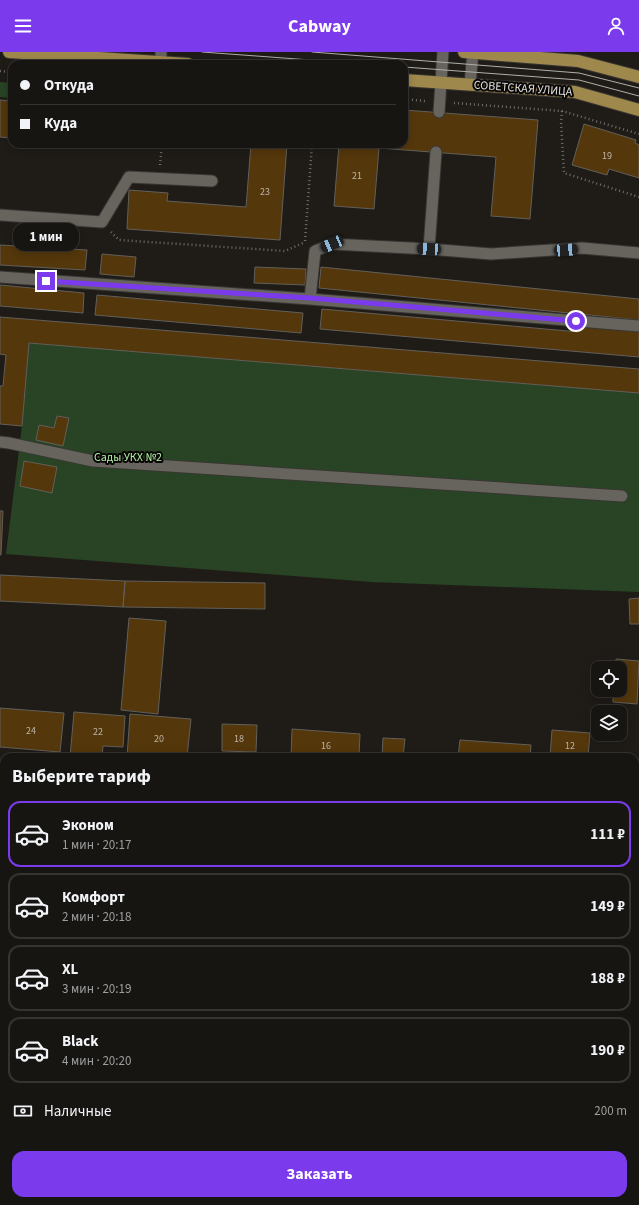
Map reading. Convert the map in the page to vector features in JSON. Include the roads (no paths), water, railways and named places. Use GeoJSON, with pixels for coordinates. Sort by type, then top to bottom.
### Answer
{"type":"FeatureCollection","features":[{"type":"Feature","properties":{"kind":"main road"},"geometry":{"type":"LineString","coordinates":[[9,52],[161,57],[173,60]]}},
{"type":"Feature","properties":{"kind":"main road"},"geometry":{"type":"LineString","coordinates":[[470,52],[578,61],[639,77]]}},
{"type":"Feature","properties":{"kind":"main road","name":"СОВЕТСКАЯ УЛИЦА"},"geometry":{"type":"LineString","coordinates":[[408,80],[575,92],[639,110]]}},
{"type":"Feature","properties":{"kind":"lane"},"geometry":{"type":"LineString","coordinates":[[439,107],[443,52]]}},
{"type":"Feature","properties":{"kind":"lane"},"geometry":{"type":"LineString","coordinates":[[470,52],[470,84]]}},
{"type":"Feature","properties":{"kind":"lane"},"geometry":{"type":"LineString","coordinates":[[429,249],[436,152]]}},
{"type":"Feature","properties":{"kind":"lane"},"geometry":{"type":"LineString","coordinates":[[0,215],[102,222],[129,177],[212,181]]}},
{"type":"Feature","properties":{"kind":"lane"},"geometry":{"type":"LineString","coordinates":[[310,298],[315,251],[332,244],[491,254],[582,248],[639,252]]}},
{"type":"Feature","properties":{"kind":"lane"},"geometry":{"type":"LineString","coordinates":[[0,278],[310,298],[639,326]]}},
{"type":"Feature","properties":{"kind":"lane"},"geometry":{"type":"LineString","coordinates":[[0,442],[93,461],[622,496]]}},
{"type":"Feature","properties":{"kind":"tram line"},"geometry":{"type":"LineString","coordinates":[[202,52],[311,60]]}},
{"type":"Feature","properties":{"kind":"tram line"},"geometry":{"type":"LineString","coordinates":[[312,52],[579,73],[639,88]]}},
{"type":"Feature","properties":{"kind":"tram line"},"geometry":{"type":"LineString","coordinates":[[408,67],[579,80],[639,96]]}},
{"type":"Feature","properties":{"kind":"park label","name":"Сады УКХ №2"},"geometry":{"type":"Point","coordinates":[128,457]}}]}
